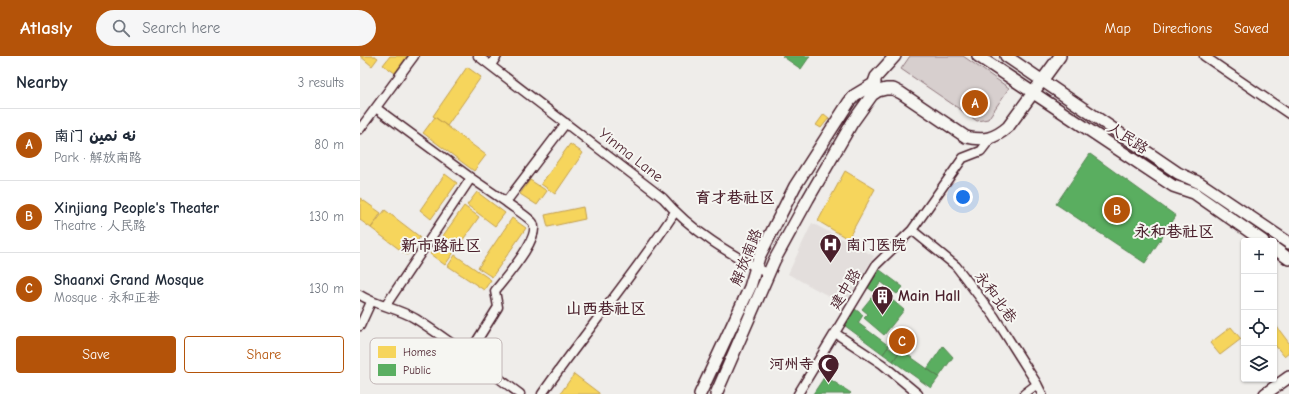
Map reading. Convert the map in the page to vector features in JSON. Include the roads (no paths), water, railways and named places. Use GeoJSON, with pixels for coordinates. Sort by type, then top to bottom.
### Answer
{"type":"FeatureCollection","features":[{"type":"Feature","properties":{"kind":"main road","name":"解放南路"},"geometry":{"type":"LineString","coordinates":[[867,101],[876,77],[894,56]]}},
{"type":"Feature","properties":{"kind":"main road","name":"人民路"},"geometry":{"type":"LineString","coordinates":[[978,56],[1172,186],[1194,193],[1260,238]]}},
{"type":"Feature","properties":{"kind":"main road","name":"人民路"},"geometry":{"type":"LineString","coordinates":[[1006,56],[1178,173],[1200,183],[1289,243]]}},
{"type":"Feature","properties":{"kind":"main road"},"geometry":{"type":"LineString","coordinates":[[991,138],[1008,127],[1060,56]]}},
{"type":"Feature","properties":{"kind":"main road","name":"解放南路"},"geometry":{"type":"LineString","coordinates":[[700,394],[750,287],[759,257],[795,186],[849,102],[855,95],[875,82]]}},
{"type":"Feature","properties":{"kind":"main road"},"geometry":{"type":"LineString","coordinates":[[875,82],[888,85],[900,93]]}},
{"type":"Feature","properties":{"kind":"main road","name":"解放南路"},"geometry":{"type":"LineString","coordinates":[[716,394],[774,261],[852,123],[872,95],[878,91],[886,89],[893,90],[900,93],[966,137],[978,140],[991,138]]}},
{"type":"Feature","properties":{"kind":"main road"},"geometry":{"type":"LineString","coordinates":[[1277,250],[1289,259]]}},
{"type":"Feature","properties":{"kind":"main road"},"geometry":{"type":"LineString","coordinates":[[1265,394],[1289,378]]}},
{"type":"Feature","properties":{"kind":"street"},"geometry":{"type":"LineString","coordinates":[[360,129],[414,56]]}},
{"type":"Feature","properties":{"kind":"street","name":"Yinma Lane"},"geometry":{"type":"LineString","coordinates":[[478,56],[663,198],[675,212],[726,251],[768,274]]}},
{"type":"Feature","properties":{"kind":"street"},"geometry":{"type":"LineString","coordinates":[[491,65],[497,56]]}},
{"type":"Feature","properties":{"kind":"street"},"geometry":{"type":"LineString","coordinates":[[1204,56],[1289,114]]}},
{"type":"Feature","properties":{"kind":"street"},"geometry":{"type":"LineString","coordinates":[[376,108],[533,222],[535,230],[529,246],[495,291],[498,307],[479,338]]}},
{"type":"Feature","properties":{"kind":"street"},"geometry":{"type":"LineString","coordinates":[[506,202],[566,123]]}},
{"type":"Feature","properties":{"kind":"street","name":"建中路"},"geometry":{"type":"LineString","coordinates":[[798,394],[876,265],[912,230],[963,158],[981,151],[991,138]]}},
{"type":"Feature","properties":{"kind":"street"},"geometry":{"type":"LineString","coordinates":[[386,305],[471,178]]}},
{"type":"Feature","properties":{"kind":"street"},"geometry":{"type":"LineString","coordinates":[[542,394],[573,350],[652,247],[675,212]]}},
{"type":"Feature","properties":{"kind":"street","name":"永和北巷"},"geometry":{"type":"LineString","coordinates":[[912,230],[956,266],[994,316],[1042,394]]}},
{"type":"Feature","properties":{"kind":"street"},"geometry":{"type":"LineString","coordinates":[[360,295],[371,302],[386,305],[414,318],[443,338]]}},
{"type":"Feature","properties":{"kind":"street"},"geometry":{"type":"LineString","coordinates":[[360,326],[371,302]]}},
{"type":"Feature","properties":{"kind":"street"},"geometry":{"type":"LineString","coordinates":[[835,333],[882,364],[918,394]]}},
{"type":"Feature","properties":{"kind":"street"},"geometry":{"type":"LineString","coordinates":[[502,380],[520,394]]}},
{"type":"Feature","properties":{"kind":"street"},"geometry":{"type":"LineString","coordinates":[[1024,394],[1037,384]]}},
{"type":"Feature","properties":{"kind":"place","name":"南门 نە نمين"},"geometry":{"type":"Point","coordinates":[975,103]}},
{"type":"Feature","properties":{"kind":"place","name":"Xinjiang People's Theater"},"geometry":{"type":"Point","coordinates":[1117,210]}},
{"type":"Feature","properties":{"kind":"place","name":"南门医院"},"geometry":{"type":"Point","coordinates":[831,264]}},
{"type":"Feature","properties":{"kind":"place","name":"Main Hall"},"geometry":{"type":"Point","coordinates":[883,316]}},
{"type":"Feature","properties":{"kind":"place","name":"Shaanxi Grand Mosque"},"geometry":{"type":"Point","coordinates":[902,341]}},
{"type":"Feature","properties":{"kind":"place","name":"河州寺"},"geometry":{"type":"Point","coordinates":[829,384]}},
{"type":"Feature","properties":{"kind":"district","name":"育才巷社区"},"geometry":{"type":"Point","coordinates":[735,197]}},
{"type":"Feature","properties":{"kind":"district","name":"永和巷社区"},"geometry":{"type":"Point","coordinates":[1174,231]}},
{"type":"Feature","properties":{"kind":"district","name":"新市路社区"},"geometry":{"type":"Point","coordinates":[441,245]}},
{"type":"Feature","properties":{"kind":"district","name":"山西巷社区"},"geometry":{"type":"Point","coordinates":[606,308]}}]}
